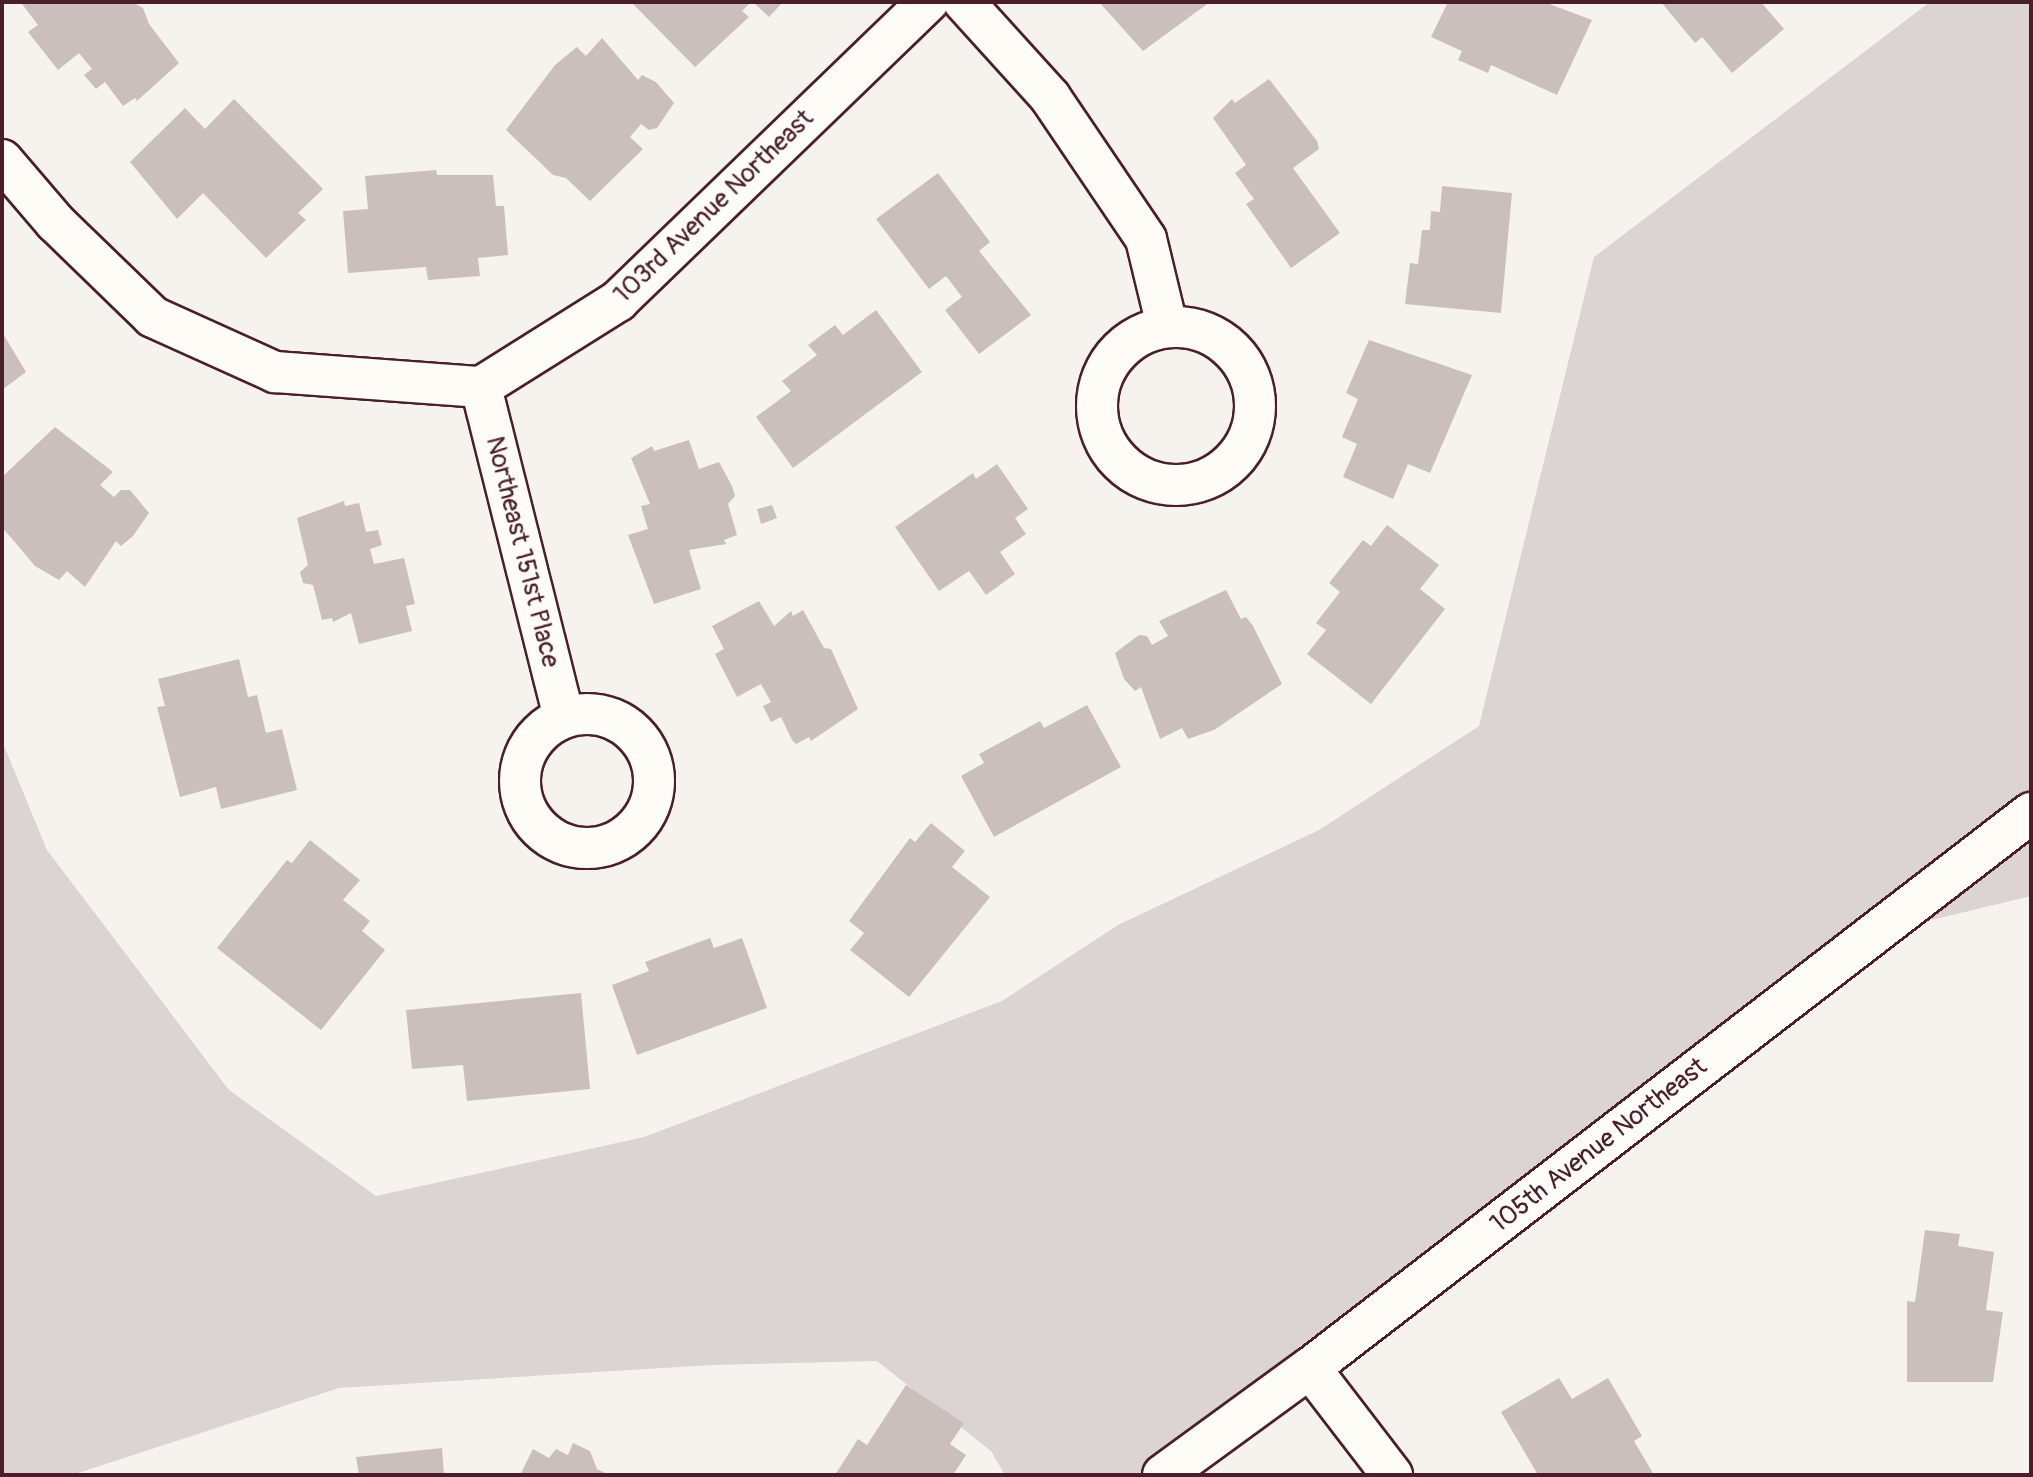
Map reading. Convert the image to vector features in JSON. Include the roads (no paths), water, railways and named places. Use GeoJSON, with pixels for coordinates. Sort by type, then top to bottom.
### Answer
{"type":"FeatureCollection","features":[{"type":"Feature","properties":{"kind":"street","name":"103rd Avenue Northeast"},"geometry":{"type":"LineString","coordinates":[[481,387],[618,301],[928,2]]}},
{"type":"Feature","properties":{"kind":"street"},"geometry":{"type":"LineString","coordinates":[[964,2],[1050,97],[1146,239],[1167,326]]}},
{"type":"Feature","properties":{"kind":"street"},"geometry":{"type":"LineString","coordinates":[[2,160],[55,222],[153,317],[275,372],[481,387]]}},
{"type":"Feature","properties":{"kind":"street","name":"Northeast 151st Place"},"geometry":{"type":"LineString","coordinates":[[481,387],[564,717]]}},
{"type":"Feature","properties":{"kind":"street","name":"105th Avenue Northeast"},"geometry":{"type":"LineString","coordinates":[[1163,1475],[1310,1368],[2031,813]]}},
{"type":"Feature","properties":{"kind":"street"},"geometry":{"type":"LineString","coordinates":[[1310,1368],[1392,1475]]}}]}
